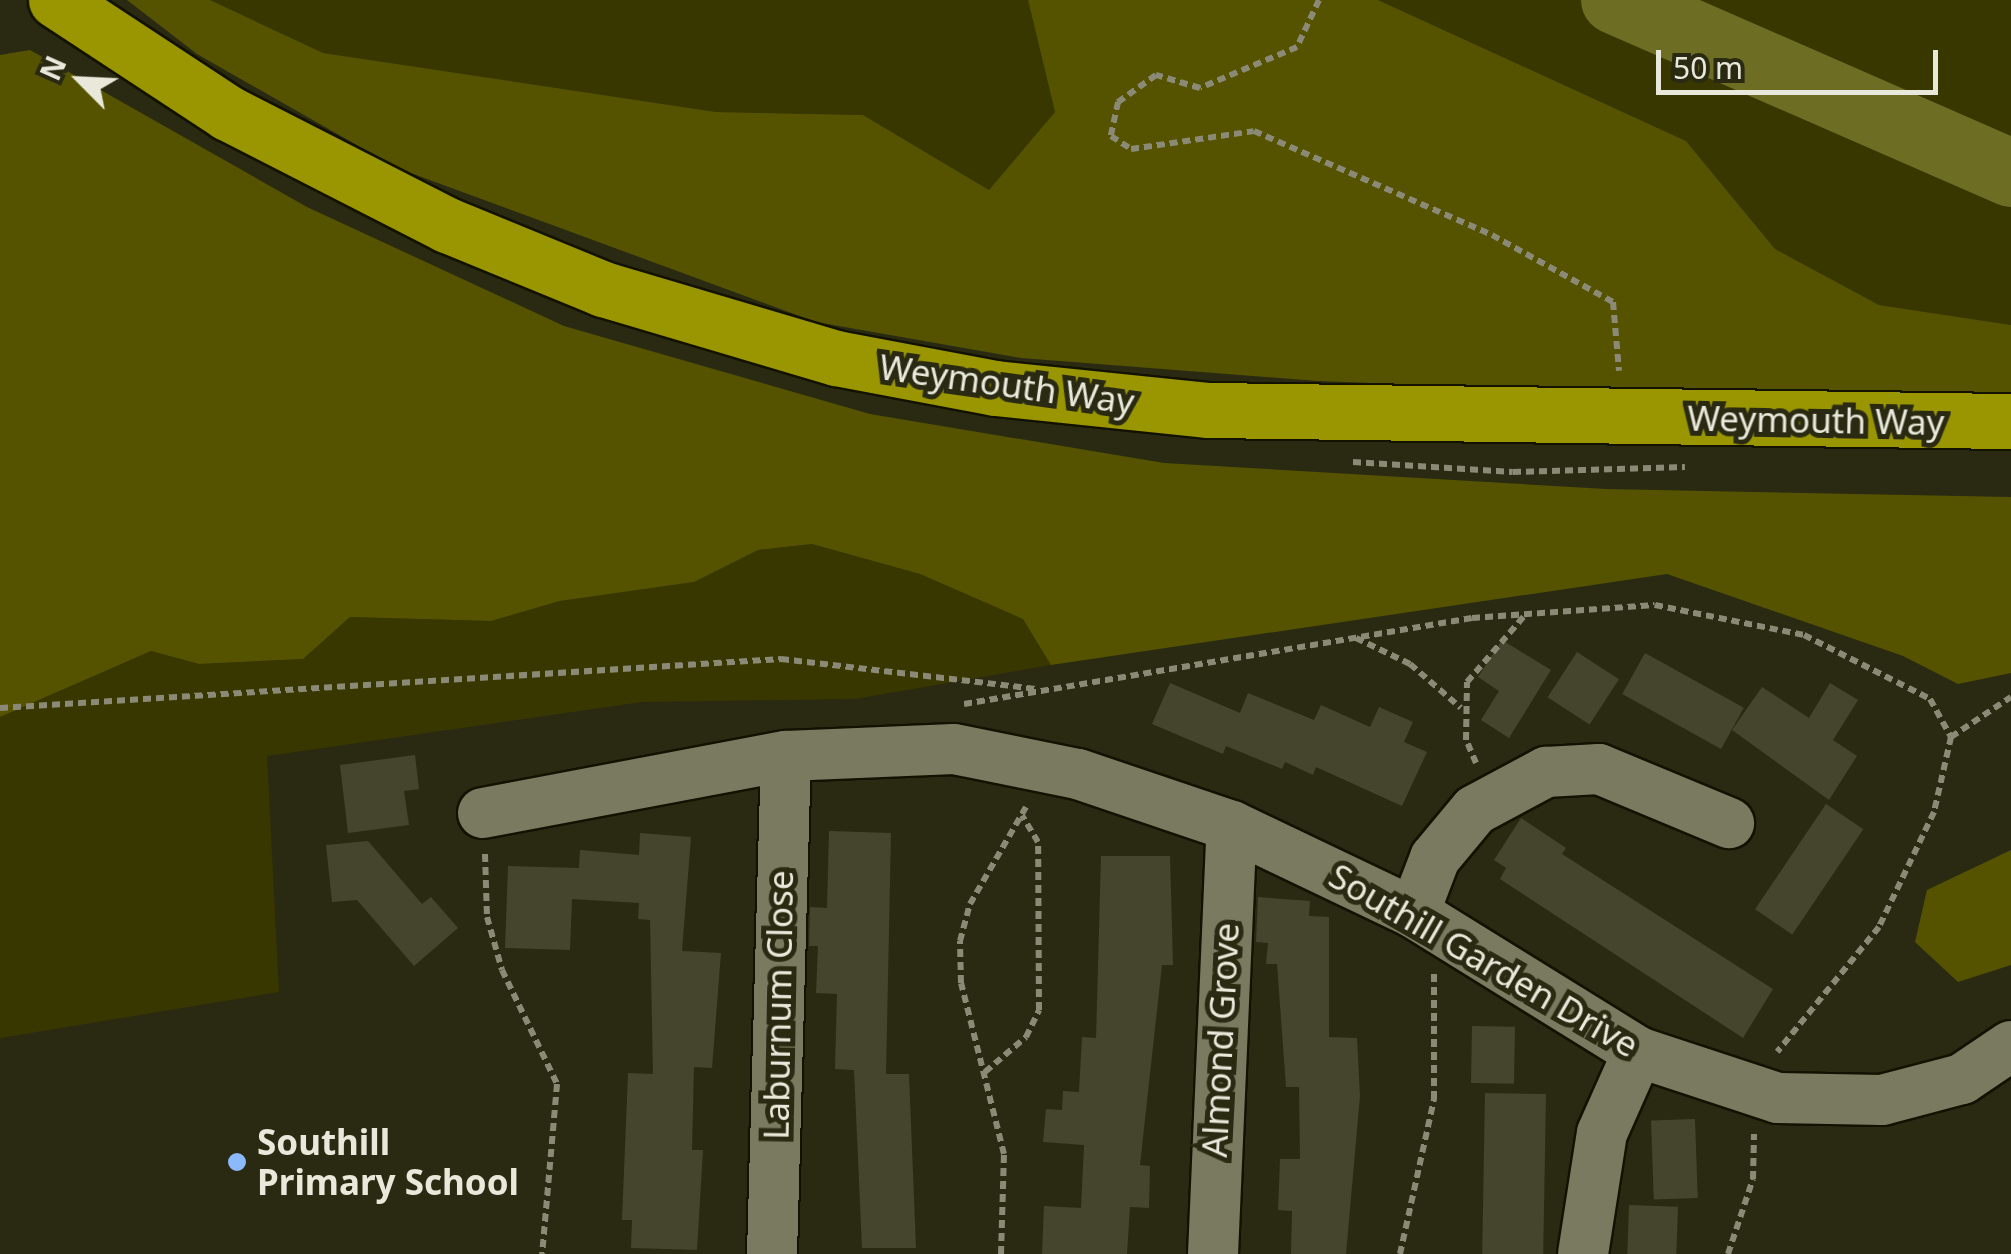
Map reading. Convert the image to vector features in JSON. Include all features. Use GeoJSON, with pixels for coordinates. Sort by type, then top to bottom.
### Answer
{"type":"FeatureCollection","features":[{"type":"Feature","properties":{"kind":"highway","name":"Weymouth Way"},"geometry":{"type":"LineString","coordinates":[[68,10],[243,121],[447,225],[620,294],[836,358],[995,388],[1209,410],[2011,421]]}},
{"type":"Feature","properties":{"kind":"street","name":"Southill Garden Drive"},"geometry":{"type":"LineString","coordinates":[[483,813],[786,756],[954,749],[1044,768],[1232,826],[1431,925],[1638,1052],[1756,1090],[1882,1100],[1962,1079],[2011,1046]]}},
{"type":"Feature","properties":{"kind":"street","name":"Laburnum Close"},"geometry":{"type":"LineString","coordinates":[[772,1254],[786,756]]}},
{"type":"Feature","properties":{"kind":"street"},"geometry":{"type":"LineString","coordinates":[[1431,925],[1435,858],[1491,796],[1546,772],[1599,770],[1729,823]]}},
{"type":"Feature","properties":{"kind":"street","name":"Almond Grove"},"geometry":{"type":"LineString","coordinates":[[1213,1254],[1232,826]]}},
{"type":"Feature","properties":{"kind":"street"},"geometry":{"type":"LineString","coordinates":[[1583,1254],[1602,1134],[1638,1052]]}},
{"type":"Feature","properties":{"kind":"path"},"geometry":{"type":"LineString","coordinates":[[1319,0],[1296,47],[1200,88],[1156,75],[1118,102],[1112,136],[1131,149],[1254,131],[1526,254],[1613,302],[1623,418]]}},
{"type":"Feature","properties":{"kind":"path"},"geometry":{"type":"LineString","coordinates":[[953,706],[1352,637],[1526,614],[1655,605],[1804,635],[1930,699],[1951,737],[1934,812],[1879,927],[1792,1025],[1756,1090],[1753,1179],[1728,1254]]}},
{"type":"Feature","properties":{"kind":"path"},"geometry":{"type":"LineString","coordinates":[[1491,796],[1466,740],[1462,708],[1467,682],[1484,656],[1526,614]]}},
{"type":"Feature","properties":{"kind":"path"},"geometry":{"type":"LineString","coordinates":[[1352,637],[1410,664],[1462,708]]}},
{"type":"Feature","properties":{"kind":"path"},"geometry":{"type":"LineString","coordinates":[[0,708],[780,659],[1044,690]]}},
{"type":"Feature","properties":{"kind":"path"},"geometry":{"type":"LineString","coordinates":[[1951,737],[2011,697]]}},
{"type":"Feature","properties":{"kind":"path"},"geometry":{"type":"LineString","coordinates":[[1000,1254],[1004,1154],[962,983],[960,941],[977,890],[1022,815],[1044,768]]}},
{"type":"Feature","properties":{"kind":"path"},"geometry":{"type":"LineString","coordinates":[[483,813],[487,917],[502,970],[558,1084],[542,1254]]}},
{"type":"Feature","properties":{"kind":"path"},"geometry":{"type":"LineString","coordinates":[[985,1072],[1026,1036],[1039,1010],[1038,842],[1022,815]]}},
{"type":"Feature","properties":{"kind":"path"},"geometry":{"type":"LineString","coordinates":[[1400,1254],[1434,1100],[1431,925]]}},
{"type":"Feature","properties":{"kind":"shaded area"},"geometry":{"type":"Polygon","coordinates":[[[127,0],[210,0],[323,53],[716,112],[863,115],[989,190],[1055,112],[1028,0],[1378,0],[1686,141],[1775,249],[1879,305],[2011,325],[2011,394],[1718,396],[1318,381],[1021,358],[816,322],[397,168],[197,54],[127,0]]]}},
{"type":"Feature","properties":{"kind":"shaded area"},"geometry":{"type":"Polygon","coordinates":[[[210,0],[1028,0],[1055,112],[989,190],[863,115],[716,112],[322,53],[210,0]]]}},
{"type":"Feature","properties":{"kind":"shaded area"},"geometry":{"type":"Polygon","coordinates":[[[1378,0],[2011,0],[2011,325],[1879,305],[1775,249],[1686,141],[1378,0]]]}},
{"type":"Feature","properties":{"kind":"shaded area"},"geometry":{"type":"Polygon","coordinates":[[[30,50],[307,207],[564,326],[870,414],[1164,463],[1606,489],[2011,497],[2011,673],[1958,684],[1903,656],[1667,574],[1051,665],[1023,619],[920,574],[812,544],[758,550],[694,582],[560,601],[491,621],[350,617],[303,659],[199,664],[151,651],[0,717],[0,55],[30,50]]]}},
{"type":"Feature","properties":{"kind":"shaded area"},"geometry":{"type":"Polygon","coordinates":[[[812,544],[920,574],[1024,619],[1051,665],[855,699],[642,702],[267,756],[279,992],[0,1038],[0,717],[151,651],[199,664],[303,659],[350,617],[491,621],[560,601],[694,582],[758,550],[812,544]]]}},
{"type":"Feature","properties":{"kind":"shaded area"},"geometry":{"type":"Polygon","coordinates":[[[2011,850],[2011,965],[1958,982],[1915,942],[1927,890],[2011,850]]]}},
{"type":"Feature","properties":{"kind":"building"},"geometry":{"type":"Polygon","coordinates":[[[1502,640],[1551,670],[1509,738],[1481,720],[1499,691],[1478,677],[1502,640]]]}},
{"type":"Feature","properties":{"kind":"building"},"geometry":{"type":"Polygon","coordinates":[[[1577,652],[1619,679],[1590,725],[1548,697],[1577,652]]]}},
{"type":"Feature","properties":{"kind":"building"},"geometry":{"type":"Polygon","coordinates":[[[1645,653],[1744,708],[1721,749],[1622,694],[1645,653]]]}},
{"type":"Feature","properties":{"kind":"building"},"geometry":{"type":"Polygon","coordinates":[[[1170,683],[1240,713],[1248,693],[1314,720],[1321,705],[1370,727],[1379,707],[1413,722],[1404,742],[1427,752],[1402,806],[1316,767],[1313,775],[1285,762],[1282,769],[1226,746],[1223,754],[1152,724],[1170,683]]]}},
{"type":"Feature","properties":{"kind":"building"},"geometry":{"type":"Polygon","coordinates":[[[1830,683],[1858,700],[1833,740],[1857,756],[1829,800],[1732,730],[1762,687],[1809,718],[1830,683]]]}},
{"type":"Feature","properties":{"kind":"building"},"geometry":{"type":"Polygon","coordinates":[[[415,755],[419,789],[404,791],[409,825],[348,833],[340,765],[415,755]]]}},
{"type":"Feature","properties":{"kind":"building"},"geometry":{"type":"Polygon","coordinates":[[[1826,804],[1863,829],[1792,934],[1755,909],[1826,804]]]}},
{"type":"Feature","properties":{"kind":"building"},"geometry":{"type":"Polygon","coordinates":[[[1521,818],[1566,848],[1562,854],[1773,989],[1743,1038],[1500,879],[1506,868],[1494,860],[1521,818]]]}},
{"type":"Feature","properties":{"kind":"building"},"geometry":{"type":"Polygon","coordinates":[[[829,831],[891,833],[886,1074],[909,1074],[916,1248],[862,1248],[854,1070],[835,1069],[837,994],[816,993],[818,946],[809,946],[810,907],[827,908],[829,831]]]}},
{"type":"Feature","properties":{"kind":"building"},"geometry":{"type":"Polygon","coordinates":[[[640,833],[691,837],[682,951],[721,953],[712,1068],[694,1067],[692,1150],[703,1150],[697,1250],[631,1248],[632,1220],[622,1220],[628,1073],[653,1074],[650,920],[638,919],[639,903],[572,899],[570,950],[505,948],[508,866],[579,868],[580,850],[639,855],[640,833]]]}},
{"type":"Feature","properties":{"kind":"building"},"geometry":{"type":"Polygon","coordinates":[[[368,841],[422,904],[431,897],[458,928],[414,966],[357,900],[332,902],[326,845],[368,841]]]}},
{"type":"Feature","properties":{"kind":"building"},"geometry":{"type":"Polygon","coordinates":[[[1101,856],[1170,856],[1173,965],[1162,965],[1140,1165],[1150,1166],[1149,1208],[1130,1207],[1127,1254],[1042,1254],[1044,1206],[1081,1208],[1084,1145],[1043,1142],[1046,1109],[1062,1110],[1063,1091],[1079,1092],[1082,1037],[1096,1038],[1101,856]]]}},
{"type":"Feature","properties":{"kind":"building"},"geometry":{"type":"Polygon","coordinates":[[[1258,897],[1310,901],[1309,916],[1329,917],[1329,1037],[1357,1038],[1360,1096],[1346,1254],[1291,1254],[1292,1211],[1278,1210],[1280,1159],[1300,1159],[1299,1087],[1286,1087],[1277,964],[1266,964],[1268,943],[1256,942],[1258,897]]]}},
{"type":"Feature","properties":{"kind":"building"},"geometry":{"type":"Polygon","coordinates":[[[1472,1026],[1515,1027],[1514,1084],[1471,1083],[1472,1026]]]}},
{"type":"Feature","properties":{"kind":"building"},"geometry":{"type":"Polygon","coordinates":[[[1485,1093],[1546,1094],[1543,1254],[1482,1254],[1485,1093]]]}},
{"type":"Feature","properties":{"kind":"building"},"geometry":{"type":"Polygon","coordinates":[[[1695,1119],[1698,1198],[1654,1199],[1651,1121],[1695,1119]]]}},
{"type":"Feature","properties":{"kind":"building"},"geometry":{"type":"Polygon","coordinates":[[[1629,1205],[1678,1207],[1676,1254],[1627,1254],[1629,1205]]]}},
{"type":"Feature","properties":{"kind":"waterway"},"geometry":{"type":"LineString","coordinates":[[1615,0],[2011,173]]}},
{"type":"Feature","properties":{"kind":"place","name":"Southill Primary School"},"geometry":{"type":"Point","coordinates":[237,1162]}}]}
